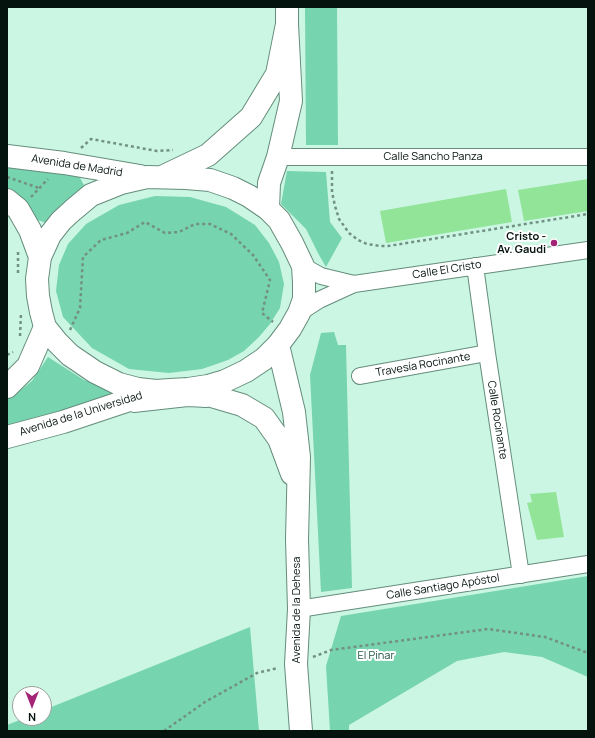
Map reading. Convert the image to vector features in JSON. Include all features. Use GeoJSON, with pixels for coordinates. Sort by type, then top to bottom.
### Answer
{"type":"FeatureCollection","features":[{"type":"Feature","properties":{"kind":"street"},"geometry":{"type":"LineString","coordinates":[[268,209],[269,184],[278,157],[291,101],[287,16]]}},
{"type":"Feature","properties":{"kind":"street"},"geometry":{"type":"LineString","coordinates":[[155,177],[208,155],[251,117],[277,74],[287,16]]}},
{"type":"Feature","properties":{"kind":"street","name":"Avenida de Madrid"},"geometry":{"type":"LineString","coordinates":[[7,156],[155,177]]}},
{"type":"Feature","properties":{"kind":"street","name":"Calle Sancho Panza"},"geometry":{"type":"LineString","coordinates":[[278,157],[588,157]]}},
{"type":"Feature","properties":{"kind":"street"},"geometry":{"type":"LineString","coordinates":[[155,177],[186,178],[210,180],[233,188],[249,196],[268,209],[278,220],[292,242],[303,266],[304,299],[289,329],[264,359],[226,381],[188,389],[156,391],[138,389],[119,384],[95,372],[70,355],[45,327],[38,296],[37,279],[40,257],[50,235],[61,221],[92,195],[121,183],[155,177]]}},
{"type":"Feature","properties":{"kind":"street"},"geometry":{"type":"LineString","coordinates":[[13,204],[30,230],[40,257]]}},
{"type":"Feature","properties":{"kind":"street","name":"Calle El Cristo"},"geometry":{"type":"LineString","coordinates":[[289,329],[319,300],[354,284],[588,250]]}},
{"type":"Feature","properties":{"kind":"street","name":"Calle El Cristo"},"geometry":{"type":"LineString","coordinates":[[303,266],[321,276],[354,284]]}},
{"type":"Feature","properties":{"kind":"street","name":"Calle Rocinante"},"geometry":{"type":"LineString","coordinates":[[475,266],[520,575]]}},
{"type":"Feature","properties":{"kind":"street"},"geometry":{"type":"LineString","coordinates":[[7,387],[28,366],[45,327]]}},
{"type":"Feature","properties":{"kind":"street","name":"Avenida de la Dehesa"},"geometry":{"type":"LineString","coordinates":[[289,329],[294,412],[299,457],[297,539],[299,609],[296,664],[302,731]]}},
{"type":"Feature","properties":{"kind":"street","name":"Travesía Rocinante"},"geometry":{"type":"LineString","coordinates":[[360,376],[487,353]]}},
{"type":"Feature","properties":{"kind":"street","name":"Avenida de la Dehesa"},"geometry":{"type":"LineString","coordinates":[[188,389],[242,405],[264,418],[280,439],[298,490]]}},
{"type":"Feature","properties":{"kind":"street","name":"Avenida de la Universidad"},"geometry":{"type":"LineString","coordinates":[[7,437],[63,422],[156,391]]}},
{"type":"Feature","properties":{"kind":"street","name":"Calle Santiago Apóstol"},"geometry":{"type":"LineString","coordinates":[[299,609],[588,564]]}},
{"type":"Feature","properties":{"kind":"lane"},"geometry":{"type":"LineString","coordinates":[[63,422],[145,406],[188,402],[242,405]]}},
{"type":"Feature","properties":{"kind":"path"},"geometry":{"type":"LineString","coordinates":[[13,204],[39,188],[91,139],[157,151],[177,150]]}},
{"type":"Feature","properties":{"kind":"path"},"geometry":{"type":"LineString","coordinates":[[331,157],[332,192],[339,219],[349,233],[358,240],[367,244],[388,246],[588,214]]}},
{"type":"Feature","properties":{"kind":"path"},"geometry":{"type":"LineString","coordinates":[[7,177],[39,188]]}},
{"type":"Feature","properties":{"kind":"path"},"geometry":{"type":"LineString","coordinates":[[67,336],[80,308],[83,257],[101,240],[127,233],[145,222],[165,233],[179,232],[195,224],[210,224],[231,234],[253,255],[270,280],[262,313],[275,324],[289,329]]}},
{"type":"Feature","properties":{"kind":"path"},"geometry":{"type":"LineString","coordinates":[[18,251],[18,276]]}},
{"type":"Feature","properties":{"kind":"path"},"geometry":{"type":"LineString","coordinates":[[18,341],[21,336],[21,309]]}},
{"type":"Feature","properties":{"kind":"path"},"geometry":{"type":"LineString","coordinates":[[7,355],[13,352],[16,347]]}},
{"type":"Feature","properties":{"kind":"path"},"geometry":{"type":"LineString","coordinates":[[164,731],[205,702],[258,673],[296,664],[331,650],[488,629],[545,637],[588,653]]}},
{"type":"Feature","properties":{"kind":"green space"},"geometry":{"type":"Polygon","coordinates":[[[305,8],[337,8],[338,145],[306,145],[305,8]]]}},
{"type":"Feature","properties":{"kind":"green space"},"geometry":{"type":"Polygon","coordinates":[[[7,163],[77,172],[86,189],[46,223],[35,219],[7,191],[7,163]]]}},
{"type":"Feature","properties":{"kind":"green space"},"geometry":{"type":"Polygon","coordinates":[[[287,171],[326,172],[330,222],[342,238],[326,267],[306,229],[281,204],[287,171]]]}},
{"type":"Feature","properties":{"kind":"green space"},"geometry":{"type":"Polygon","coordinates":[[[155,196],[190,197],[226,207],[255,225],[269,243],[279,262],[284,284],[280,308],[270,324],[258,338],[244,351],[228,360],[202,369],[169,373],[129,369],[92,348],[63,317],[56,291],[59,265],[68,244],[86,224],[119,205],[155,196]]]}},
{"type":"Feature","properties":{"kind":"green space"},"geometry":{"type":"Polygon","coordinates":[[[334,332],[338,345],[346,345],[352,588],[321,592],[310,375],[321,333],[334,332]]]}},
{"type":"Feature","properties":{"kind":"green space"},"geometry":{"type":"Polygon","coordinates":[[[48,357],[84,380],[131,396],[7,426],[7,396],[14,395],[32,381],[48,357]]]}},
{"type":"Feature","properties":{"kind":"green space","name":"El Pinar"},"geometry":{"type":"Polygon","coordinates":[[[588,576],[588,677],[542,657],[504,652],[457,661],[349,725],[349,731],[330,731],[326,666],[341,616],[588,576]]]}},
{"type":"Feature","properties":{"kind":"green space"},"geometry":{"type":"Polygon","coordinates":[[[250,627],[259,731],[7,731],[7,725],[12,723],[12,726],[52,726],[52,707],[250,627]]]}},
{"type":"Feature","properties":{"kind":"building"},"geometry":{"type":"Polygon","coordinates":[[[588,179],[588,211],[524,221],[518,190],[588,179]]]}},
{"type":"Feature","properties":{"kind":"building"},"geometry":{"type":"Polygon","coordinates":[[[506,189],[512,222],[386,243],[380,211],[506,189]]]}},
{"type":"Feature","properties":{"kind":"building"},"geometry":{"type":"Polygon","coordinates":[[[556,492],[564,537],[537,540],[527,503],[532,502],[530,494],[556,492]]]}},
{"type":"Feature","properties":{"kind":"place","name":"Cristo - Av. Gaudi"},"geometry":{"type":"Point","coordinates":[554,243]}}]}
